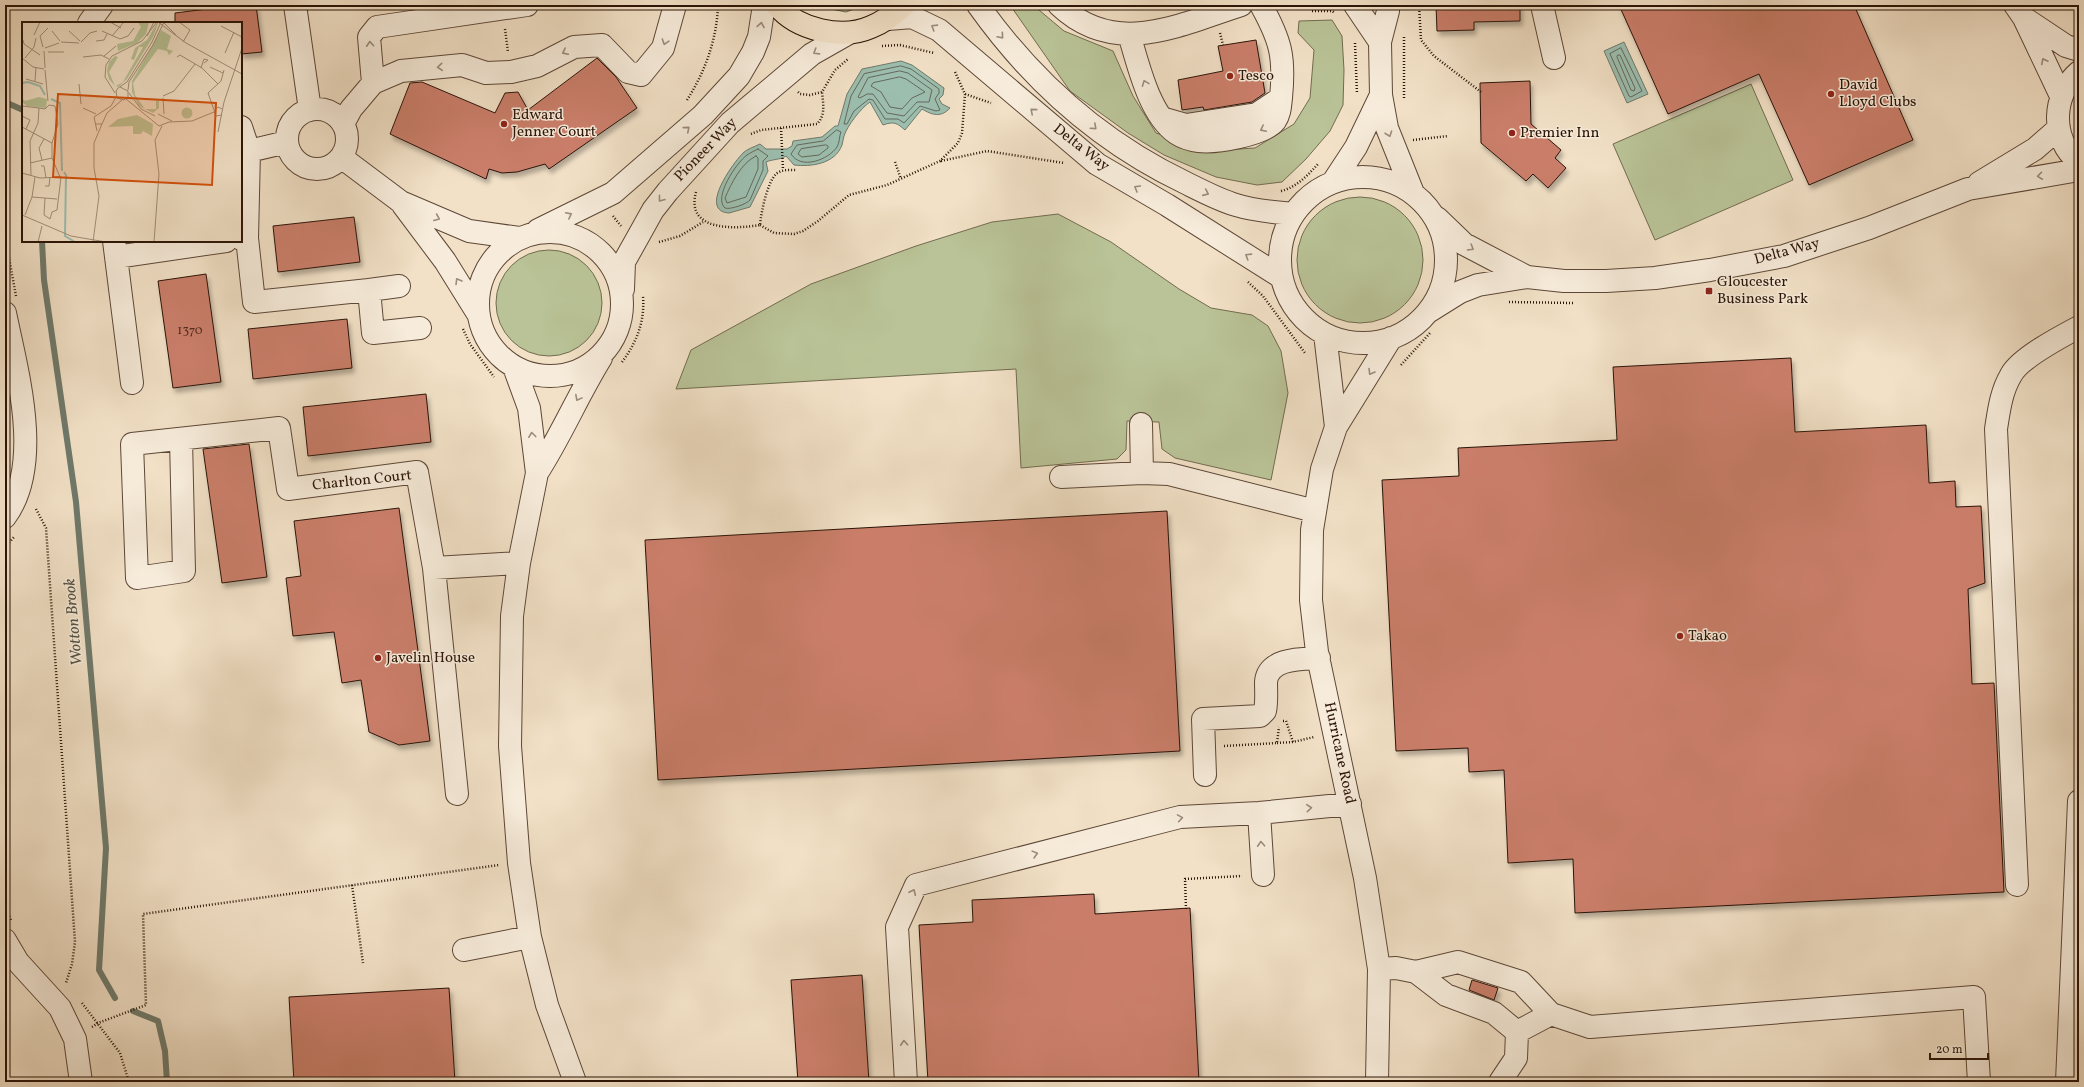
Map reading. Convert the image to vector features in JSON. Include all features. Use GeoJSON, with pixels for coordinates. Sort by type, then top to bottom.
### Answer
{"type":"FeatureCollection","features":[{"type":"Feature","properties":{"kind":"main road"},"geometry":{"type":"LineString","coordinates":[[777,5],[801,24],[824,31],[849,33],[870,28],[896,12]]}},
{"type":"Feature","properties":{"kind":"street"},"geometry":{"type":"LineString","coordinates":[[89,22],[102,5]]}},
{"type":"Feature","properties":{"kind":"street"},"geometry":{"type":"LineString","coordinates":[[295,5],[310,110]]}},
{"type":"Feature","properties":{"kind":"street"},"geometry":{"type":"LineString","coordinates":[[373,83],[369,38],[377,27],[527,5]]}},
{"type":"Feature","properties":{"kind":"street"},"geometry":{"type":"LineString","coordinates":[[343,124],[351,109],[373,83],[401,71],[462,65],[486,73],[511,72],[537,66],[574,47],[602,45],[628,72],[641,75],[664,48],[675,5]]}},
{"type":"Feature","properties":{"kind":"street","name":"Pioneer Way"},"geometry":{"type":"LineString","coordinates":[[469,319],[486,269],[500,251],[526,235],[614,192],[703,115],[739,76],[753,52],[759,37],[764,5]]}},
{"type":"Feature","properties":{"kind":"street","name":"Delta Way"},"geometry":{"type":"LineString","coordinates":[[978,5],[998,33],[1041,80],[1101,134],[1157,170],[1214,196],[1236,205],[1293,214]]}},
{"type":"Feature","properties":{"kind":"street"},"geometry":{"type":"LineString","coordinates":[[1059,5],[1076,19],[1094,28],[1110,33],[1129,34],[1155,32],[1241,5]]}},
{"type":"Feature","properties":{"kind":"street"},"geometry":{"type":"LineString","coordinates":[[1129,34],[1148,93],[1162,118],[1186,125],[1257,114],[1281,98],[1283,60],[1275,29],[1261,5]]}},
{"type":"Feature","properties":{"kind":"street"},"geometry":{"type":"LineString","coordinates":[[1388,5],[1388,11],[1380,42],[1381,95],[1387,128],[1413,193]]}},
{"type":"Feature","properties":{"kind":"street"},"geometry":{"type":"LineString","coordinates":[[1542,5],[1554,58]]}},
{"type":"Feature","properties":{"kind":"street"},"geometry":{"type":"LineString","coordinates":[[1348,10],[1380,42]]}},
{"type":"Feature","properties":{"kind":"street","name":"Delta Way"},"geometry":{"type":"LineString","coordinates":[[896,12],[912,17],[939,30],[1097,164],[1174,209],[1281,277]]}},
{"type":"Feature","properties":{"kind":"street"},"geometry":{"type":"LineString","coordinates":[[2020,12],[2066,46],[2079,50]]}},
{"type":"Feature","properties":{"kind":"street"},"geometry":{"type":"LineString","coordinates":[[2020,12],[2061,96]]}},
{"type":"Feature","properties":{"kind":"street","name":"Pioneer Way"},"geometry":{"type":"LineString","coordinates":[[623,308],[624,262],[636,238],[653,210],[668,191],[730,123],[789,76],[812,54],[849,33]]}},
{"type":"Feature","properties":{"kind":"street"},"geometry":{"type":"LineString","coordinates":[[2079,72],[2071,78],[2061,96],[2058,112],[2058,128],[2064,144],[2074,158],[2079,162]]}},
{"type":"Feature","properties":{"kind":"street"},"geometry":{"type":"LineString","coordinates":[[1333,182],[1359,142],[1381,95]]}},
{"type":"Feature","properties":{"kind":"street"},"geometry":{"type":"LineString","coordinates":[[319,109],[329,112],[343,124],[347,141],[341,157],[327,167],[309,168],[294,158],[288,142],[288,133],[295,118],[310,110],[319,109]]}},
{"type":"Feature","properties":{"kind":"street","name":"Delta Way"},"geometry":{"type":"LineString","coordinates":[[1430,321],[1460,292],[1478,285],[1527,277],[1564,281],[1606,281],[1655,278],[1710,270],[1784,256],[1869,228],[1968,189],[2034,149],[2058,128]]}},
{"type":"Feature","properties":{"kind":"street"},"geometry":{"type":"LineString","coordinates":[[242,130],[249,152],[244,238],[254,302],[399,286]]}},
{"type":"Feature","properties":{"kind":"street"},"geometry":{"type":"LineString","coordinates":[[249,152],[288,142]]}},
{"type":"Feature","properties":{"kind":"street"},"geometry":{"type":"LineString","coordinates":[[341,157],[401,202],[469,231],[526,235],[551,231],[567,233],[583,239],[597,248],[609,261],[617,275],[622,291],[623,308],[616,334],[612,359],[584,386],[555,446],[537,473]]}},
{"type":"Feature","properties":{"kind":"street","name":"Delta Way"},"geometry":{"type":"LineString","coordinates":[[1968,189],[2079,170]]}},
{"type":"Feature","properties":{"kind":"street"},"geometry":{"type":"LineString","coordinates":[[1413,193],[1388,180],[1360,177],[1333,182],[1311,195],[1293,214],[1284,234],[1280,255],[1281,277],[1290,300],[1304,319],[1325,334],[1346,342],[1369,343],[1391,338],[1430,321],[1441,289],[1446,263],[1443,237],[1432,213]]}},
{"type":"Feature","properties":{"kind":"street","name":"Delta Way"},"geometry":{"type":"LineString","coordinates":[[1413,193],[1464,244],[1527,277]]}},
{"type":"Feature","properties":{"kind":"street"},"geometry":{"type":"LineString","coordinates":[[401,202],[445,261],[469,319],[482,331],[500,358],[514,367],[532,374],[552,376],[612,359]]}},
{"type":"Feature","properties":{"kind":"street"},"geometry":{"type":"LineString","coordinates":[[132,383],[115,249],[212,242]]}},
{"type":"Feature","properties":{"kind":"street"},"geometry":{"type":"LineString","coordinates":[[369,290],[373,333],[420,328]]}},
{"type":"Feature","properties":{"kind":"street"},"geometry":{"type":"LineString","coordinates":[[5,313],[22,394],[25,424],[24,467],[14,506],[5,517]]}},
{"type":"Feature","properties":{"kind":"street"},"geometry":{"type":"LineString","coordinates":[[2017,885],[1996,429],[2002,394],[2011,373],[2031,356],[2053,333],[2079,327]]}},
{"type":"Feature","properties":{"kind":"street","name":"Hurricane Road"},"geometry":{"type":"LineString","coordinates":[[1325,334],[1336,427]]}},
{"type":"Feature","properties":{"kind":"street","name":"Hurricane Road"},"geometry":{"type":"LineString","coordinates":[[1378,1082],[1379,969],[1366,878],[1319,658],[1312,600],[1312,530],[1322,469],[1336,427],[1391,338]]}},
{"type":"Feature","properties":{"kind":"street"},"geometry":{"type":"LineString","coordinates":[[514,367],[529,408],[537,473],[519,563],[512,616],[510,746],[519,863],[530,937],[547,1005],[575,1082]]}},
{"type":"Feature","properties":{"kind":"street"},"geometry":{"type":"LineString","coordinates":[[1141,424],[1142,473]]}},
{"type":"Feature","properties":{"kind":"street","name":"Charlton Court"},"geometry":{"type":"LineString","coordinates":[[181,439],[184,571],[137,578],[132,444],[279,428],[288,489],[417,472],[434,568]]}},
{"type":"Feature","properties":{"kind":"street"},"geometry":{"type":"LineString","coordinates":[[1061,477],[1142,473],[1169,474],[1315,511]]}},
{"type":"Feature","properties":{"kind":"street"},"geometry":{"type":"LineString","coordinates":[[457,794],[434,568],[519,563]]}},
{"type":"Feature","properties":{"kind":"street"},"geometry":{"type":"LineString","coordinates":[[1205,765],[1203,719],[1260,716],[1265,711],[1266,680],[1272,668],[1287,661],[1319,658]]}},
{"type":"Feature","properties":{"kind":"street"},"geometry":{"type":"LineString","coordinates":[[2067,1082],[2079,801]]}},
{"type":"Feature","properties":{"kind":"street"},"geometry":{"type":"LineString","coordinates":[[906,1082],[897,927],[916,885],[1180,817],[1260,813],[1350,804]]}},
{"type":"Feature","properties":{"kind":"street"},"geometry":{"type":"LineString","coordinates":[[1260,813],[1263,875]]}},
{"type":"Feature","properties":{"kind":"street"},"geometry":{"type":"LineString","coordinates":[[464,950],[530,937]]}},
{"type":"Feature","properties":{"kind":"street"},"geometry":{"type":"LineString","coordinates":[[5,940],[18,962],[60,1008],[75,1039],[81,1082]]}},
{"type":"Feature","properties":{"kind":"street"},"geometry":{"type":"LineString","coordinates":[[1379,969],[1396,968],[1416,972],[1458,962],[1521,982],[1551,1014],[1590,1027],[1974,997],[1979,1082]]}},
{"type":"Feature","properties":{"kind":"street"},"geometry":{"type":"LineString","coordinates":[[1416,972],[1446,995],[1494,1013],[1517,1032]]}},
{"type":"Feature","properties":{"kind":"street"},"geometry":{"type":"LineString","coordinates":[[1517,1032],[1551,1014]]}},
{"type":"Feature","properties":{"kind":"street"},"geometry":{"type":"LineString","coordinates":[[1500,1082],[1516,1058],[1517,1032]]}},
{"type":"Feature","properties":{"kind":"path"},"geometry":{"type":"LineString","coordinates":[[683,105],[705,68],[715,35],[718,5]]}},
{"type":"Feature","properties":{"kind":"path"},"geometry":{"type":"LineString","coordinates":[[1419,5],[1421,40],[1434,56],[1481,92]]}},
{"type":"Feature","properties":{"kind":"path"},"geometry":{"type":"LineString","coordinates":[[502,9],[511,72]]}},
{"type":"Feature","properties":{"kind":"path"},"geometry":{"type":"LineString","coordinates":[[1312,11],[1348,10]]}},
{"type":"Feature","properties":{"kind":"path"},"geometry":{"type":"LineString","coordinates":[[1404,33],[1404,102]]}},
{"type":"Feature","properties":{"kind":"path"},"geometry":{"type":"LineString","coordinates":[[1354,37],[1357,71],[1356,101]]}},
{"type":"Feature","properties":{"kind":"path"},"geometry":{"type":"LineString","coordinates":[[879,46],[900,45],[941,57]]}},
{"type":"Feature","properties":{"kind":"path"},"geometry":{"type":"LineString","coordinates":[[747,136],[761,130],[817,124],[822,119],[824,109],[822,92],[836,70],[853,57]]}},
{"type":"Feature","properties":{"kind":"path"},"geometry":{"type":"LineString","coordinates":[[940,161],[958,143],[962,133],[965,94],[954,68]]}},
{"type":"Feature","properties":{"kind":"path"},"geometry":{"type":"LineString","coordinates":[[789,76],[794,88],[800,94],[810,95],[822,92]]}},
{"type":"Feature","properties":{"kind":"path"},"geometry":{"type":"LineString","coordinates":[[965,94],[994,104]]}},
{"type":"Feature","properties":{"kind":"path"},"geometry":{"type":"LineString","coordinates":[[781,128],[783,170]]}},
{"type":"Feature","properties":{"kind":"path"},"geometry":{"type":"LineString","coordinates":[[1407,141],[1448,136]]}},
{"type":"Feature","properties":{"kind":"path"},"geometry":{"type":"LineString","coordinates":[[697,189],[695,197],[696,209],[703,222],[728,227],[760,225],[774,233],[794,234],[803,231],[818,221],[849,195],[901,179],[940,161],[987,151],[1070,165],[1064,160]]}},
{"type":"Feature","properties":{"kind":"path"},"geometry":{"type":"LineString","coordinates":[[895,162],[901,179]]}},
{"type":"Feature","properties":{"kind":"path"},"geometry":{"type":"LineString","coordinates":[[1274,193],[1288,189],[1300,181],[1319,163]]}},
{"type":"Feature","properties":{"kind":"path"},"geometry":{"type":"LineString","coordinates":[[760,225],[770,185],[775,175],[783,170],[797,170]]}},
{"type":"Feature","properties":{"kind":"path"},"geometry":{"type":"LineString","coordinates":[[636,238],[646,243],[656,243],[680,236],[703,222]]}},
{"type":"Feature","properties":{"kind":"path"},"geometry":{"type":"LineString","coordinates":[[1246,280],[1267,302],[1307,356]]}},
{"type":"Feature","properties":{"kind":"path"},"geometry":{"type":"LineString","coordinates":[[612,359],[633,347],[638,335],[643,312],[643,293]]}},
{"type":"Feature","properties":{"kind":"path"},"geometry":{"type":"LineString","coordinates":[[1502,302],[1510,302]]}},
{"type":"Feature","properties":{"kind":"path"},"geometry":{"type":"LineString","coordinates":[[469,319],[470,344],[496,378]]}},
{"type":"Feature","properties":{"kind":"path"},"geometry":{"type":"LineString","coordinates":[[1397,368],[1430,321]]}},
{"type":"Feature","properties":{"kind":"path"},"geometry":{"type":"LineString","coordinates":[[36,509],[46,528],[75,942],[72,964],[66,983]]}},
{"type":"Feature","properties":{"kind":"path"},"geometry":{"type":"LineString","coordinates":[[1277,743],[1280,721],[1286,721],[1293,742]]}},
{"type":"Feature","properties":{"kind":"path"},"geometry":{"type":"LineString","coordinates":[[1205,765],[1217,757],[1217,746],[1293,742],[1335,731]]}},
{"type":"Feature","properties":{"kind":"path"},"geometry":{"type":"LineString","coordinates":[[75,1039],[98,1023],[146,1005],[143,914],[519,863]]}},
{"type":"Feature","properties":{"kind":"path"},"geometry":{"type":"LineString","coordinates":[[1186,909],[1184,879],[1263,875]]}},
{"type":"Feature","properties":{"kind":"path"},"geometry":{"type":"LineString","coordinates":[[352,885],[363,963]]}},
{"type":"Feature","properties":{"kind":"shaded area"},"geometry":{"type":"Polygon","coordinates":[[[811,5],[865,5],[846,12],[811,5]]]}},
{"type":"Feature","properties":{"kind":"shaded area"},"geometry":{"type":"Polygon","coordinates":[[[1010,5],[1033,5],[1064,31],[1113,51],[1133,96],[1156,133],[1209,151],[1255,148],[1294,124],[1310,98],[1314,50],[1298,33],[1299,21],[1332,20],[1342,36],[1344,70],[1343,105],[1330,131],[1306,159],[1282,182],[1257,185],[1216,177],[1164,155],[1128,133],[1070,91],[1010,5]]]}},
{"type":"Feature","properties":{"kind":"shaded area"},"geometry":{"type":"Polygon","coordinates":[[[1751,84],[1793,180],[1655,240],[1613,144],[1751,84]]]}},
{"type":"Feature","properties":{"kind":"shaded area"},"geometry":{"type":"Polygon","coordinates":[[[2079,94],[2079,132],[2074,113],[2075,103],[2079,94]]]}},
{"type":"Feature","properties":{"kind":"shaded area"},"geometry":{"type":"Polygon","coordinates":[[[1366,197],[1378,199],[1390,204],[1405,215],[1416,230],[1421,242],[1423,260],[1421,278],[1416,290],[1405,305],[1390,316],[1378,321],[1354,323],[1342,321],[1330,316],[1315,305],[1304,290],[1299,278],[1297,254],[1299,242],[1304,230],[1315,215],[1330,204],[1342,199],[1366,197]]]}},
{"type":"Feature","properties":{"kind":"shaded area"},"geometry":{"type":"Polygon","coordinates":[[[1058,214],[1111,242],[1179,289],[1211,308],[1252,315],[1268,326],[1281,351],[1288,393],[1271,480],[1175,458],[1162,449],[1159,422],[1127,421],[1126,450],[1117,459],[1021,468],[1016,369],[676,389],[691,350],[811,284],[916,246],[992,222],[1058,214]]]}},
{"type":"Feature","properties":{"kind":"shaded area"},"geometry":{"type":"Polygon","coordinates":[[[549,250],[569,254],[586,266],[598,283],[602,303],[598,323],[586,340],[569,352],[549,356],[529,352],[512,340],[500,323],[496,303],[500,283],[512,266],[529,254],[549,250]]]}},
{"type":"Feature","properties":{"kind":"water"},"geometry":{"type":"Polygon","coordinates":[[[1624,42],[1648,94],[1627,103],[1604,51],[1624,42]]]}},
{"type":"Feature","properties":{"kind":"water"},"geometry":{"type":"Polygon","coordinates":[[[901,61],[912,65],[944,88],[943,95],[939,99],[942,104],[950,108],[947,111],[940,114],[933,114],[922,109],[905,130],[895,123],[883,125],[870,102],[851,122],[839,151],[834,156],[815,165],[794,165],[786,156],[766,162],[768,171],[750,207],[729,213],[720,210],[717,204],[717,196],[721,186],[732,166],[745,152],[760,144],[766,149],[787,149],[792,146],[793,141],[822,137],[835,126],[838,126],[847,94],[862,69],[901,61]]]}},
{"type":"Feature","properties":{"kind":"building"},"geometry":{"type":"Polygon","coordinates":[[[239,5],[256,5],[262,52],[242,54],[242,22],[175,22],[175,13],[239,5]]]}},
{"type":"Feature","properties":{"kind":"building"},"geometry":{"type":"Polygon","coordinates":[[[1436,5],[1520,5],[1520,21],[1474,22],[1474,30],[1437,31],[1436,5]]]}},
{"type":"Feature","properties":{"kind":"building","name":"David Lloyd Clubs"},"geometry":{"type":"Polygon","coordinates":[[[1619,5],[1854,5],[1913,140],[1809,185],[1759,74],[1668,114],[1619,5]]]}},
{"type":"Feature","properties":{"kind":"building","name":"Tesco"},"geometry":{"type":"Polygon","coordinates":[[[1256,40],[1265,93],[1252,102],[1204,110],[1203,107],[1182,110],[1178,80],[1223,71],[1218,46],[1256,40]]]}},
{"type":"Feature","properties":{"kind":"building","name":"Edward Jenner Court"},"geometry":{"type":"Polygon","coordinates":[[[597,58],[616,77],[637,108],[549,169],[545,164],[517,172],[502,173],[489,169],[486,179],[390,134],[410,83],[422,82],[495,113],[505,93],[518,92],[528,110],[597,58]]]}},
{"type":"Feature","properties":{"kind":"building","name":"Premier Inn"},"geometry":{"type":"Polygon","coordinates":[[[1530,81],[1531,124],[1561,150],[1555,158],[1566,168],[1548,188],[1533,174],[1526,181],[1481,143],[1480,83],[1530,81]]]}},
{"type":"Feature","properties":{"kind":"building"},"geometry":{"type":"Polygon","coordinates":[[[354,217],[360,262],[278,272],[273,226],[354,217]]]}},
{"type":"Feature","properties":{"kind":"building"},"geometry":{"type":"Polygon","coordinates":[[[206,274],[221,382],[173,388],[158,281],[206,274]]]}},
{"type":"Feature","properties":{"kind":"building"},"geometry":{"type":"Polygon","coordinates":[[[347,319],[352,368],[253,379],[248,329],[347,319]]]}},
{"type":"Feature","properties":{"kind":"building","name":"Takao"},"geometry":{"type":"Polygon","coordinates":[[[1791,358],[1795,432],[1926,425],[1929,483],[1955,481],[1956,507],[1981,506],[1985,583],[1968,589],[1972,684],[1994,683],[2004,892],[1575,913],[1573,859],[1508,863],[1504,770],[1469,772],[1468,748],[1396,751],[1382,480],[1459,476],[1458,448],[1617,440],[1613,367],[1791,358]]]}},
{"type":"Feature","properties":{"kind":"building"},"geometry":{"type":"Polygon","coordinates":[[[426,394],[431,442],[308,456],[303,407],[426,394]]]}},
{"type":"Feature","properties":{"kind":"building"},"geometry":{"type":"Polygon","coordinates":[[[249,444],[267,577],[222,583],[203,449],[249,444]]]}},
{"type":"Feature","properties":{"kind":"building","name":"Javelin House"},"geometry":{"type":"Polygon","coordinates":[[[399,508],[430,741],[399,745],[369,732],[361,680],[342,683],[334,632],[293,636],[286,578],[301,576],[294,521],[399,508]]]}},
{"type":"Feature","properties":{"kind":"building"},"geometry":{"type":"Polygon","coordinates":[[[1167,511],[1180,751],[658,780],[645,540],[1167,511]]]}},
{"type":"Feature","properties":{"kind":"building"},"geometry":{"type":"Polygon","coordinates":[[[1094,894],[1095,914],[1190,908],[1199,1082],[928,1082],[919,925],[973,922],[972,900],[1094,894]]]}},
{"type":"Feature","properties":{"kind":"building"},"geometry":{"type":"Polygon","coordinates":[[[862,975],[869,1082],[798,1082],[791,980],[862,975]]]}},
{"type":"Feature","properties":{"kind":"building"},"geometry":{"type":"Polygon","coordinates":[[[1472,980],[1498,988],[1494,1000],[1469,990],[1472,980]]]}},
{"type":"Feature","properties":{"kind":"building"},"geometry":{"type":"Polygon","coordinates":[[[449,988],[455,1082],[294,1082],[289,997],[449,988]]]}},
{"type":"Feature","properties":{"kind":"waterway","name":"Wotton Brook"},"geometry":{"type":"LineString","coordinates":[[5,102],[22,110]]}},
{"type":"Feature","properties":{"kind":"waterway","name":"Wotton Brook"},"geometry":{"type":"LineString","coordinates":[[42,242],[44,280],[76,502],[106,848],[99,970],[115,998]]}},
{"type":"Feature","properties":{"kind":"waterway","name":"Wotton Brook"},"geometry":{"type":"LineString","coordinates":[[133,1011],[158,1021],[165,1051],[167,1082]]}},
{"type":"Feature","properties":{"kind":"place","name":"Tesco"},"geometry":{"type":"Point","coordinates":[1230,76]}},
{"type":"Feature","properties":{"kind":"place","name":"David Lloyd Clubs"},"geometry":{"type":"Point","coordinates":[1831,94]}},
{"type":"Feature","properties":{"kind":"place","name":"Edward Jenner Court"},"geometry":{"type":"Point","coordinates":[504,124]}},
{"type":"Feature","properties":{"kind":"place","name":"Premier Inn"},"geometry":{"type":"Point","coordinates":[1512,133]}},
{"type":"Feature","properties":{"kind":"place","name":"Gloucester Business Park"},"geometry":{"type":"Point","coordinates":[1709,291]}},
{"type":"Feature","properties":{"kind":"place","name":"Takao"},"geometry":{"type":"Point","coordinates":[1680,636]}},
{"type":"Feature","properties":{"kind":"place","name":"Javelin House"},"geometry":{"type":"Point","coordinates":[378,658]}}]}
